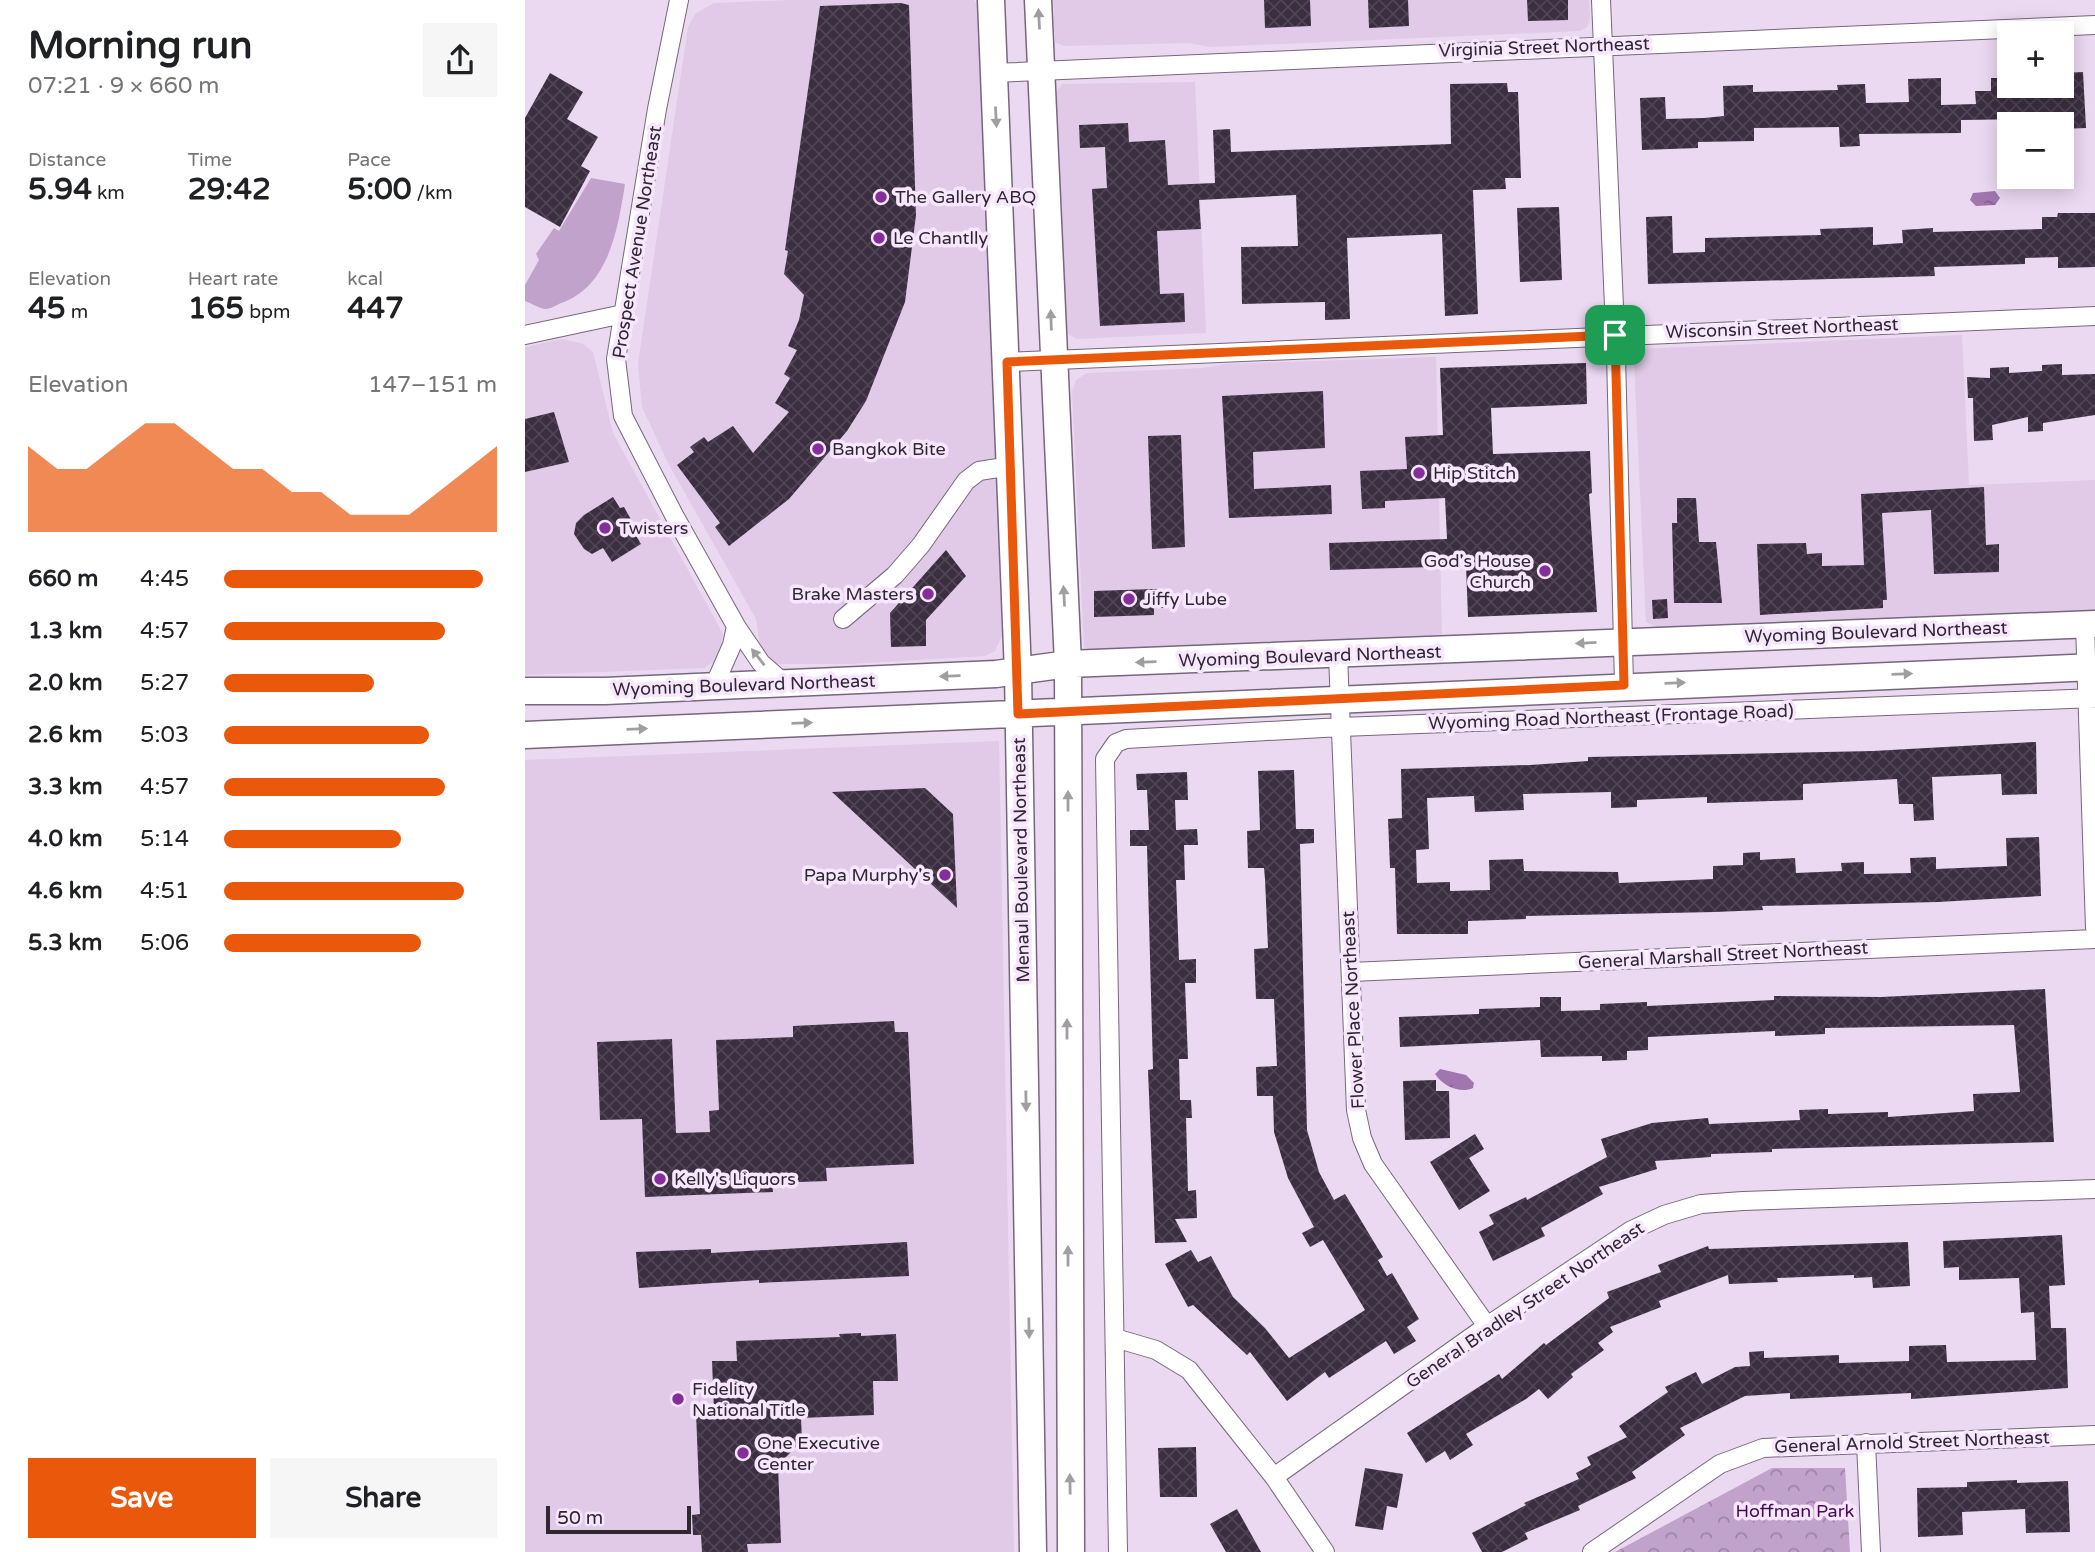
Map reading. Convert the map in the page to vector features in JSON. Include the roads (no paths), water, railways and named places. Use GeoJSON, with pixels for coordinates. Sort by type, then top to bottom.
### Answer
{"type":"FeatureCollection","features":[{"type":"Feature","properties":{"kind":"main road","name":"Menaul Boulevard Northeast"},"geometry":{"type":"LineString","coordinates":[[991,0],[1019,673],[1033,1552]]}},
{"type":"Feature","properties":{"kind":"main road"},"geometry":{"type":"LineString","coordinates":[[1038,0],[1067,664],[1071,1552]]}},
{"type":"Feature","properties":{"kind":"main road","name":"Wyoming Boulevard Northeast"},"geometry":{"type":"LineString","coordinates":[[525,691],[1019,673],[1067,664],[1338,656],[1624,641],[2090,624]]}},
{"type":"Feature","properties":{"kind":"main road"},"geometry":{"type":"LineString","coordinates":[[525,735],[1018,714],[1340,714],[1624,685],[2090,667]]}},
{"type":"Feature","properties":{"kind":"street","name":"Prospect Avenue Northeast"},"geometry":{"type":"LineString","coordinates":[[679,0],[623,314],[617,359],[623,416],[736,626],[761,663],[784,683]]}},
{"type":"Feature","properties":{"kind":"street"},"geometry":{"type":"LineString","coordinates":[[1601,0],[1615,335],[1624,685]]}},
{"type":"Feature","properties":{"kind":"street","name":"Virginia Street Northeast"},"geometry":{"type":"LineString","coordinates":[[994,73],[1602,44],[2095,25]]}},
{"type":"Feature","properties":{"kind":"street"},"geometry":{"type":"LineString","coordinates":[[525,335],[623,314]]}},
{"type":"Feature","properties":{"kind":"street","name":"Wisconsin Street Northeast"},"geometry":{"type":"LineString","coordinates":[[1007,362],[2095,316]]}},
{"type":"Feature","properties":{"kind":"street"},"geometry":{"type":"LineString","coordinates":[[843,619],[895,575],[921,545],[966,481],[979,471],[1011,466]]}},
{"type":"Feature","properties":{"kind":"street"},"geometry":{"type":"LineString","coordinates":[[2090,624],[2095,928]]}},
{"type":"Feature","properties":{"kind":"street"},"geometry":{"type":"LineString","coordinates":[[714,686],[732,645],[736,626]]}},
{"type":"Feature","properties":{"kind":"street","name":"Flower Place Northeast"},"geometry":{"type":"LineString","coordinates":[[1338,656],[1356,1110],[1362,1138],[1373,1164],[1487,1326]]}},
{"type":"Feature","properties":{"kind":"street","name":"Wyoming Road Northeast (Frontage Road)"},"geometry":{"type":"LineString","coordinates":[[1115,1338],[1105,759],[1116,743],[1126,739],[1340,714],[2091,698]]}},
{"type":"Feature","properties":{"kind":"street","name":"General Marshall Street Northeast"},"geometry":{"type":"LineString","coordinates":[[1351,972],[2095,939]]}},
{"type":"Feature","properties":{"kind":"street","name":"General Bradley Street Northeast"},"geometry":{"type":"LineString","coordinates":[[1274,1477],[1487,1326],[1630,1231],[1664,1214],[1701,1204],[2095,1189]]}},
{"type":"Feature","properties":{"kind":"street"},"geometry":{"type":"LineString","coordinates":[[1118,1552],[1115,1338],[1156,1350],[1189,1370],[1274,1477],[1325,1552]]}},
{"type":"Feature","properties":{"kind":"street","name":"General Arnold Street Northeast"},"geometry":{"type":"LineString","coordinates":[[1592,1552],[1720,1464],[1763,1448],[2095,1435]]}},
{"type":"Feature","properties":{"kind":"street"},"geometry":{"type":"LineString","coordinates":[[1866,1443],[1871,1552]]}},
{"type":"Feature","properties":{"kind":"water"},"geometry":{"type":"Polygon","coordinates":[[[1995,191],[2000,198],[1995,205],[1976,206],[1970,200],[1973,193],[1995,191]]]}},
{"type":"Feature","properties":{"kind":"water"},"geometry":{"type":"Polygon","coordinates":[[[1440,1069],[1466,1075],[1474,1083],[1473,1088],[1463,1090],[1447,1085],[1435,1074],[1440,1069]]]}},
{"type":"Feature","properties":{"kind":"place","name":"The Gallery ABQ"},"geometry":{"type":"Point","coordinates":[881,197]}},
{"type":"Feature","properties":{"kind":"place","name":"Le Chantlly"},"geometry":{"type":"Point","coordinates":[879,238]}},
{"type":"Feature","properties":{"kind":"place","name":"Bangkok Bite"},"geometry":{"type":"Point","coordinates":[818,449]}},
{"type":"Feature","properties":{"kind":"place","name":"Hip Stitch"},"geometry":{"type":"Point","coordinates":[1419,473]}},
{"type":"Feature","properties":{"kind":"place","name":"Twisters"},"geometry":{"type":"Point","coordinates":[605,528]}},
{"type":"Feature","properties":{"kind":"place","name":"God's House Church"},"geometry":{"type":"Point","coordinates":[1545,571]}},
{"type":"Feature","properties":{"kind":"place","name":"Brake Masters"},"geometry":{"type":"Point","coordinates":[928,594]}},
{"type":"Feature","properties":{"kind":"place","name":"Jiffy Lube"},"geometry":{"type":"Point","coordinates":[1129,599]}},
{"type":"Feature","properties":{"kind":"place","name":"Papa Murphy's"},"geometry":{"type":"Point","coordinates":[945,875]}},
{"type":"Feature","properties":{"kind":"place","name":"Kelly's Liquors"},"geometry":{"type":"Point","coordinates":[660,1179]}},
{"type":"Feature","properties":{"kind":"place","name":"Fidelity National Title"},"geometry":{"type":"Point","coordinates":[678,1399]}},
{"type":"Feature","properties":{"kind":"place","name":"One Executive Center"},"geometry":{"type":"Point","coordinates":[743,1453]}},
{"type":"Feature","properties":{"kind":"park label","name":"Hoffman Park"},"geometry":{"type":"Point","coordinates":[1795,1511]}}]}
